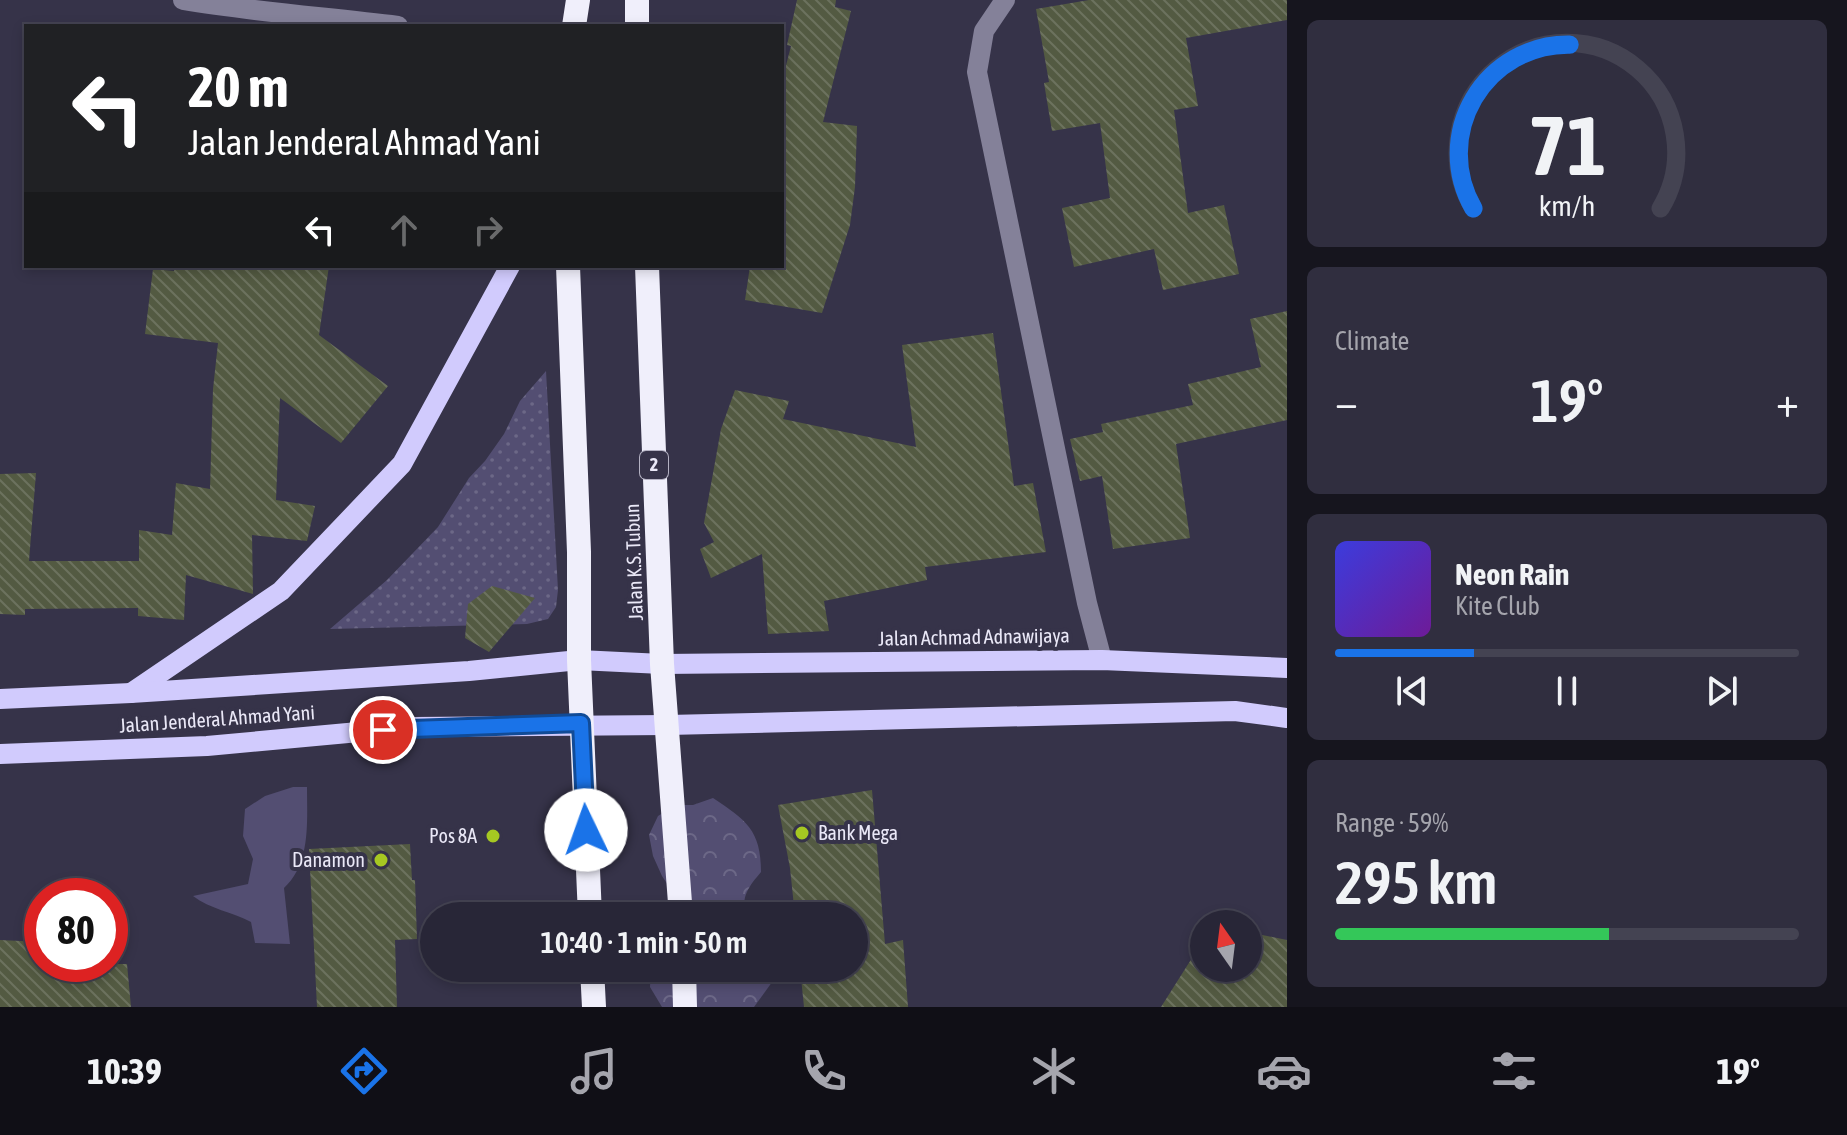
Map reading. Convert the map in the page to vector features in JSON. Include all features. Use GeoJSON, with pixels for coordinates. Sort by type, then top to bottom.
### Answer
{"type":"FeatureCollection","features":[{"type":"Feature","properties":{"kind":"highway"},"geometry":{"type":"LineString","coordinates":[[574,24],[578,0]]}},
{"type":"Feature","properties":{"kind":"highway"},"geometry":{"type":"LineString","coordinates":[[637,0],[637,24]]}},
{"type":"Feature","properties":{"kind":"highway"},"geometry":{"type":"LineString","coordinates":[[568,268],[589,902]]}},
{"type":"Feature","properties":{"kind":"highway","name":"Jalan K.S. Tubun"},"geometry":{"type":"LineString","coordinates":[[647,268],[662,664]]}},
{"type":"Feature","properties":{"kind":"highway","name":"2"},"geometry":{"type":"LineString","coordinates":[[662,664],[680,902]]}},
{"type":"Feature","properties":{"kind":"highway"},"geometry":{"type":"LineString","coordinates":[[593,982],[594,1007]]}},
{"type":"Feature","properties":{"kind":"highway"},"geometry":{"type":"LineString","coordinates":[[684,982],[685,1007]]}},
{"type":"Feature","properties":{"kind":"main road"},"geometry":{"type":"LineString","coordinates":[[131,693],[281,591],[402,464],[509,268]]}},
{"type":"Feature","properties":{"kind":"main road","name":"Jalan Jenderal Ahmad Yani"},"geometry":{"type":"LineString","coordinates":[[0,699],[543,666],[579,660],[662,664]]}},
{"type":"Feature","properties":{"kind":"main road","name":"Jalan Achmad Adnawijaya"},"geometry":{"type":"LineString","coordinates":[[662,664],[1102,660],[1287,668]]}},
{"type":"Feature","properties":{"kind":"main road"},"geometry":{"type":"LineString","coordinates":[[668,725],[1235,711],[1287,718]]}},
{"type":"Feature","properties":{"kind":"main road","name":"Jalan Jenderal Ahmad Yani"},"geometry":{"type":"LineString","coordinates":[[0,754],[207,746],[413,727],[581,723],[668,725]]}},
{"type":"Feature","properties":{"kind":"street"},"geometry":{"type":"LineString","coordinates":[[183,0],[383,24]]}},
{"type":"Feature","properties":{"kind":"street"},"geometry":{"type":"LineString","coordinates":[[1005,0],[984,31],[977,72],[1087,603],[1102,660]]}},
{"type":"Feature","properties":{"kind":"green space"},"geometry":{"type":"Polygon","coordinates":[[[546,371],[558,590],[556,607],[548,619],[527,624],[330,629],[387,580],[438,527],[469,478],[504,434],[520,401],[546,371]]]}},
{"type":"Feature","properties":{"kind":"green space"},"geometry":{"type":"Polygon","coordinates":[[[293,787],[307,787],[307,814],[306,841],[299,867],[284,888],[290,944],[255,943],[251,922],[193,896],[248,884],[253,859],[243,836],[245,809],[265,796],[293,787]]]}},
{"type":"Feature","properties":{"kind":"green space"},"geometry":{"type":"Polygon","coordinates":[[[713,798],[743,820],[755,836],[761,872],[744,902],[677,902],[662,876],[653,856],[649,835],[658,816],[676,805],[693,805],[713,798]]]}},
{"type":"Feature","properties":{"kind":"green space"},"geometry":{"type":"Polygon","coordinates":[[[650,982],[772,982],[754,1007],[662,1007],[650,982]]]}},
{"type":"Feature","properties":{"kind":"building"},"geometry":{"type":"Polygon","coordinates":[[[797,0],[836,0],[835,7],[851,11],[823,122],[857,126],[855,187],[850,225],[822,313],[745,300],[750,268],[784,268],[784,73],[791,46],[787,45],[797,0]]]}},
{"type":"Feature","properties":{"kind":"building"},"geometry":{"type":"Polygon","coordinates":[[[1089,0],[1287,0],[1287,20],[1186,38],[1198,106],[1174,110],[1188,213],[1224,205],[1239,274],[1163,290],[1154,249],[1074,267],[1062,208],[1110,198],[1100,123],[1052,131],[1044,83],[1049,82],[1036,9],[1089,0]]]}},
{"type":"Feature","properties":{"kind":"building"},"geometry":{"type":"Polygon","coordinates":[[[175,268],[329,268],[319,335],[388,386],[341,443],[280,398],[276,500],[315,506],[307,541],[252,535],[253,594],[186,575],[184,620],[138,616],[138,608],[25,609],[25,615],[0,614],[0,474],[36,473],[29,561],[139,561],[139,530],[172,535],[176,483],[210,489],[213,389],[218,343],[145,334],[153,269],[174,271],[175,268]]]}},
{"type":"Feature","properties":{"kind":"building"},"geometry":{"type":"Polygon","coordinates":[[[1287,311],[1287,420],[1176,444],[1190,538],[1113,549],[1102,476],[1080,481],[1070,439],[1103,432],[1101,424],[1193,405],[1188,384],[1261,367],[1250,319],[1287,311]]]}},
{"type":"Feature","properties":{"kind":"building"},"geometry":{"type":"Polygon","coordinates":[[[993,333],[1014,486],[1033,483],[1046,552],[925,567],[927,580],[824,601],[829,631],[768,634],[762,554],[711,578],[700,549],[714,542],[704,523],[721,429],[735,390],[789,401],[783,419],[916,447],[902,345],[993,333]]]}},
{"type":"Feature","properties":{"kind":"building"},"geometry":{"type":"Polygon","coordinates":[[[492,586],[535,598],[489,652],[465,638],[468,604],[492,586]]]}},
{"type":"Feature","properties":{"kind":"building"},"geometry":{"type":"Polygon","coordinates":[[[872,790],[885,944],[903,940],[908,1007],[804,1007],[801,982],[868,982],[868,902],[794,902],[778,805],[872,790]]]}},
{"type":"Feature","properties":{"kind":"building"},"geometry":{"type":"Polygon","coordinates":[[[410,844],[417,939],[395,940],[397,1007],[317,1007],[309,849],[410,844]]]}},
{"type":"Feature","properties":{"kind":"building"},"geometry":{"type":"Polygon","coordinates":[[[1262,935],[1287,940],[1287,1007],[1161,1007],[1190,961],[1190,982],[1262,982],[1262,935]]]}},
{"type":"Feature","properties":{"kind":"building"},"geometry":{"type":"Polygon","coordinates":[[[0,940],[24,941],[24,982],[128,982],[128,975],[131,1007],[0,1007],[0,940]]]}},
{"type":"Feature","properties":{"kind":"place","name":"Bank Mega"},"geometry":{"type":"Point","coordinates":[802,833]}},
{"type":"Feature","properties":{"kind":"place","name":"Pos 8A"},"geometry":{"type":"Point","coordinates":[493,836]}},
{"type":"Feature","properties":{"kind":"place","name":"Danamon"},"geometry":{"type":"Point","coordinates":[381,860]}},
{"type":"Feature","properties":{"kind":"route"},"geometry":{"type":"LineString","coordinates":[[383,730],[581,723],[586,830]]}}]}
